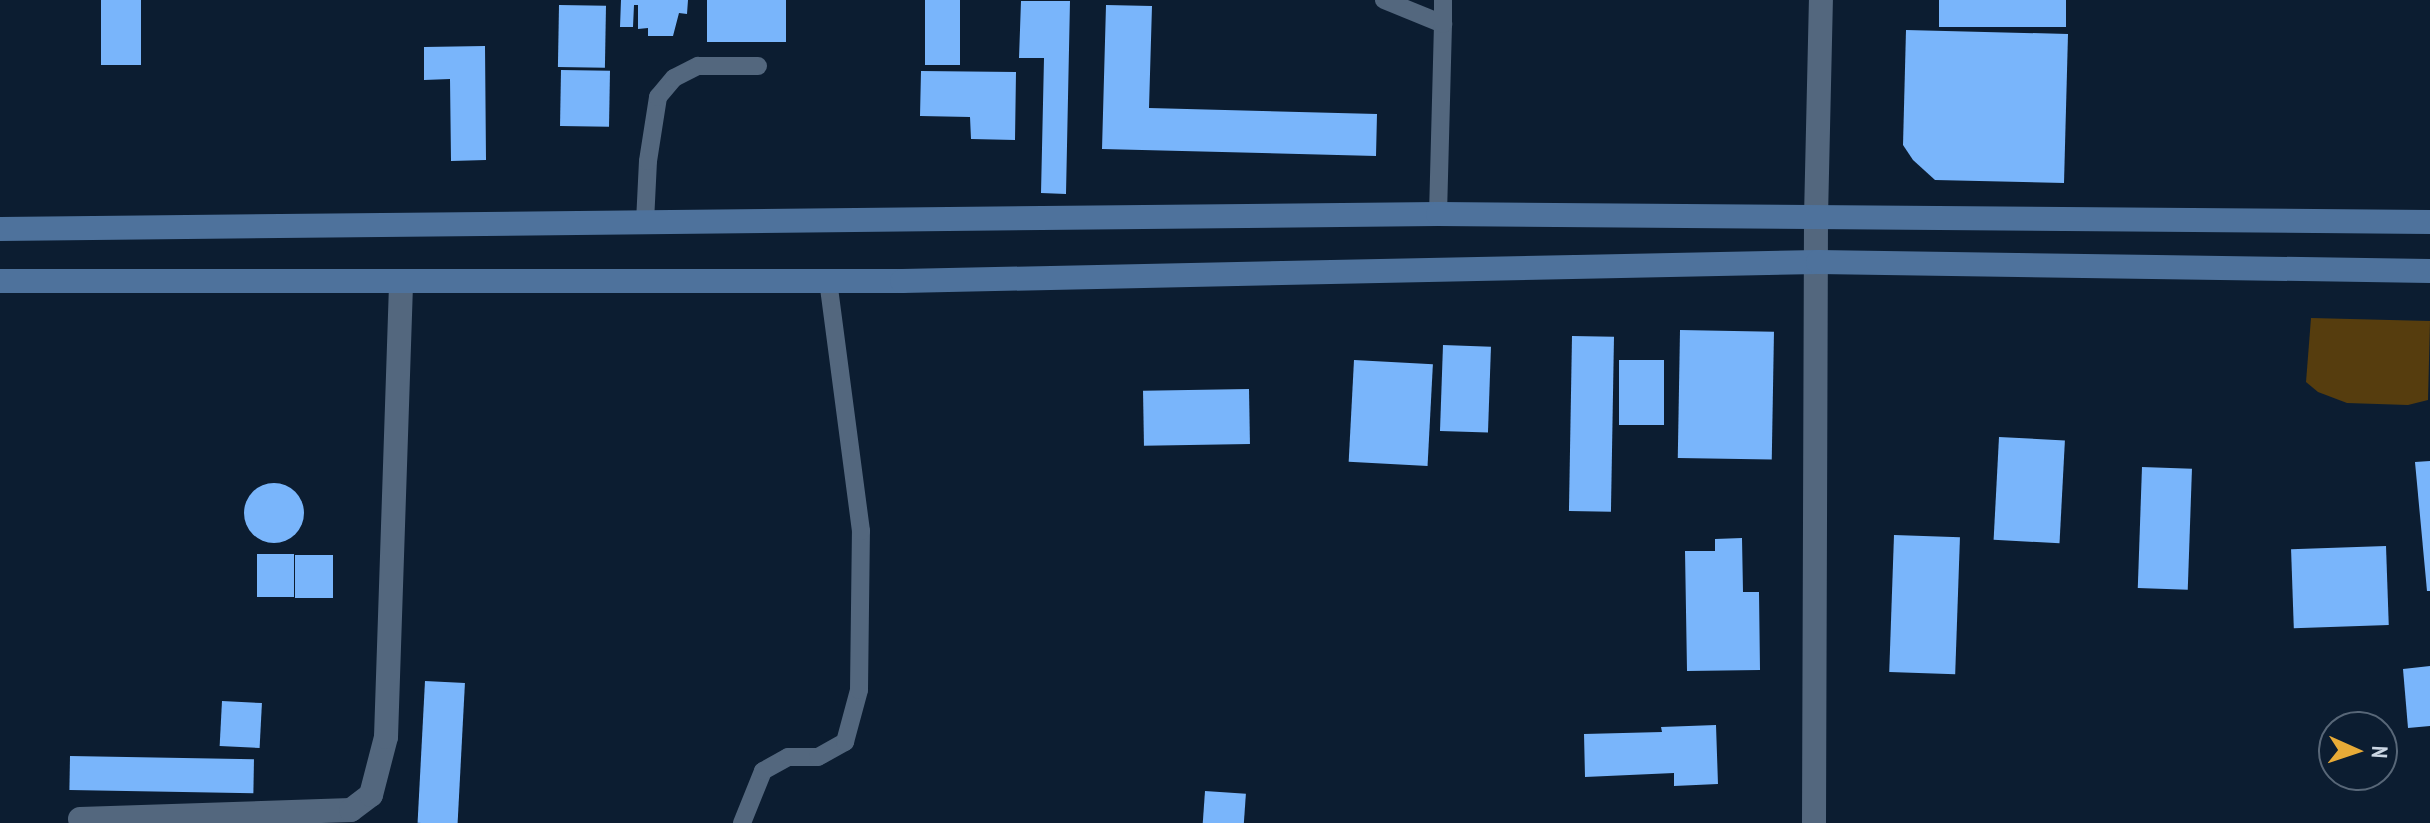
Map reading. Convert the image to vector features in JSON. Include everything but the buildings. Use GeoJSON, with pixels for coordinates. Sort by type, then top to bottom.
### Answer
{"type":"FeatureCollection","features":[{"type":"Feature","properties":{"kind":"street"},"geometry":{"type":"LineString","coordinates":[[1814,823],[1816,217],[1821,0]]}},
{"type":"Feature","properties":{"kind":"street"},"geometry":{"type":"LineString","coordinates":[[0,229],[1438,214],[2430,222]]}},
{"type":"Feature","properties":{"kind":"street"},"geometry":{"type":"LineString","coordinates":[[0,281],[401,284],[828,281],[1818,262],[2430,271]]}},
{"type":"Feature","properties":{"kind":"street"},"geometry":{"type":"LineString","coordinates":[[80,819],[351,810],[371,795],[386,737],[401,284]]}},
{"type":"Feature","properties":{"kind":"lane"},"geometry":{"type":"LineString","coordinates":[[1384,0],[1443,24]]}},
{"type":"Feature","properties":{"kind":"lane"},"geometry":{"type":"LineString","coordinates":[[1438,214],[1443,0]]}},
{"type":"Feature","properties":{"kind":"lane"},"geometry":{"type":"LineString","coordinates":[[645,222],[648,161],[658,97],[674,78],[698,66],[758,66]]}},
{"type":"Feature","properties":{"kind":"lane"},"geometry":{"type":"LineString","coordinates":[[742,823],[763,771],[788,757],[818,757],[845,742],[859,690],[861,531],[828,281]]}},
{"type":"Feature","properties":{"kind":"shaded area"},"geometry":{"type":"Polygon","coordinates":[[[2311,318],[2430,321],[2428,400],[2408,405],[2347,403],[2318,392],[2306,382],[2311,318]]]}}]}
